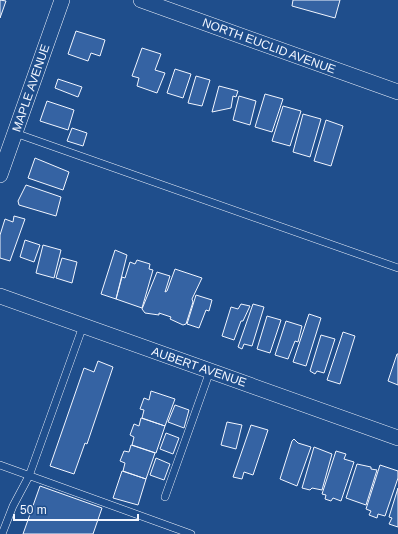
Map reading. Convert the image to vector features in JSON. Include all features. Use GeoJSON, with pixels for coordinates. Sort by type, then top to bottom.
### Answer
{"type":"FeatureCollection","features":[{"type":"Feature","properties":{"kind":"street","name":"MAPLE AVENUE"},"geometry":{"type":"LineString","coordinates":[[0,175],[62,0]]}},
{"type":"Feature","properties":{"kind":"street","name":"NORTH EUCLID AVENUE"},"geometry":{"type":"LineString","coordinates":[[141,0],[398,92]]}},
{"type":"Feature","properties":{"kind":"street","name":"AUBERT AVENUE"},"geometry":{"type":"LineString","coordinates":[[0,296],[398,438]]}},
{"type":"Feature","properties":{"kind":"lane"},"geometry":{"type":"LineString","coordinates":[[15,133],[398,268]]}},
{"type":"Feature","properties":{"kind":"lane"},"geometry":{"type":"LineString","coordinates":[[2,534],[13,506],[29,476],[83,326]]}},
{"type":"Feature","properties":{"kind":"lane"},"geometry":{"type":"LineString","coordinates":[[165,497],[210,371]]}},
{"type":"Feature","properties":{"kind":"lane"},"geometry":{"type":"LineString","coordinates":[[0,465],[191,534]]}},
{"type":"Feature","properties":{"kind":"building"},"geometry":{"type":"Polygon","coordinates":[[[0,0],[6,1],[0,18],[0,0]]]}},
{"type":"Feature","properties":{"kind":"building"},"geometry":{"type":"Polygon","coordinates":[[[293,0],[340,0],[335,18],[292,6],[293,0]]]}},
{"type":"Feature","properties":{"kind":"building"},"geometry":{"type":"Polygon","coordinates":[[[76,31],[105,40],[100,56],[91,53],[88,61],[68,54],[76,31]]]}},
{"type":"Feature","properties":{"kind":"building"},"geometry":{"type":"Polygon","coordinates":[[[142,48],[161,54],[155,70],[165,73],[157,93],[137,86],[139,78],[132,76],[142,48]]]}},
{"type":"Feature","properties":{"kind":"building"},"geometry":{"type":"Polygon","coordinates":[[[175,69],[191,74],[183,98],[167,93],[175,69]]]}},
{"type":"Feature","properties":{"kind":"building"},"geometry":{"type":"Polygon","coordinates":[[[196,76],[210,80],[202,106],[188,103],[196,76]]]}},
{"type":"Feature","properties":{"kind":"building"},"geometry":{"type":"Polygon","coordinates":[[[58,79],[82,87],[78,97],[55,88],[58,79]]]}},
{"type":"Feature","properties":{"kind":"building"},"geometry":{"type":"Polygon","coordinates":[[[219,86],[238,91],[236,97],[233,96],[231,108],[212,112],[219,86]]]}},
{"type":"Feature","properties":{"kind":"building"},"geometry":{"type":"Polygon","coordinates":[[[265,94],[283,99],[272,132],[255,127],[265,94]]]}},
{"type":"Feature","properties":{"kind":"building"},"geometry":{"type":"Polygon","coordinates":[[[239,96],[256,101],[250,125],[233,120],[239,96]]]}},
{"type":"Feature","properties":{"kind":"building"},"geometry":{"type":"Polygon","coordinates":[[[47,101],[74,110],[68,130],[40,121],[47,101]]]}},
{"type":"Feature","properties":{"kind":"building"},"geometry":{"type":"Polygon","coordinates":[[[283,106],[301,111],[290,146],[272,141],[283,106]]]}},
{"type":"Feature","properties":{"kind":"building"},"geometry":{"type":"Polygon","coordinates":[[[303,114],[321,119],[310,157],[293,152],[303,114]]]}},
{"type":"Feature","properties":{"kind":"building"},"geometry":{"type":"Polygon","coordinates":[[[326,120],[343,126],[331,166],[314,161],[326,120]]]}},
{"type":"Feature","properties":{"kind":"building"},"geometry":{"type":"Polygon","coordinates":[[[72,128],[87,133],[83,146],[67,141],[72,128]]]}},
{"type":"Feature","properties":{"kind":"building"},"geometry":{"type":"Polygon","coordinates":[[[35,158],[69,172],[63,190],[28,178],[35,158]]]}},
{"type":"Feature","properties":{"kind":"building"},"geometry":{"type":"Polygon","coordinates":[[[26,185],[61,197],[56,216],[19,205],[18,201],[26,185]]]}},
{"type":"Feature","properties":{"kind":"building"},"geometry":{"type":"Polygon","coordinates":[[[14,216],[25,219],[10,261],[0,258],[0,235],[5,219],[13,222],[14,216]]]}},
{"type":"Feature","properties":{"kind":"building"},"geometry":{"type":"Polygon","coordinates":[[[25,240],[40,245],[34,262],[20,257],[25,240]]]}},
{"type":"Feature","properties":{"kind":"building"},"geometry":{"type":"Polygon","coordinates":[[[43,245],[61,250],[54,278],[36,273],[43,245]]]}},
{"type":"Feature","properties":{"kind":"building"},"geometry":{"type":"Polygon","coordinates":[[[115,250],[127,255],[116,299],[101,294],[115,250]]]}},
{"type":"Feature","properties":{"kind":"building"},"geometry":{"type":"Polygon","coordinates":[[[62,258],[77,262],[72,283],[56,278],[62,258]]]}},
{"type":"Feature","properties":{"kind":"building"},"geometry":{"type":"Polygon","coordinates":[[[137,260],[150,264],[149,269],[153,270],[142,308],[116,299],[122,277],[125,278],[130,262],[135,264],[137,260]]]}},
{"type":"Feature","properties":{"kind":"building"},"geometry":{"type":"Polygon","coordinates":[[[175,269],[202,278],[192,299],[193,302],[186,324],[183,325],[170,319],[171,317],[159,313],[159,315],[145,313],[142,309],[157,272],[170,276],[165,292],[167,291],[175,269]]]}},
{"type":"Feature","properties":{"kind":"building"},"geometry":{"type":"Polygon","coordinates":[[[196,295],[212,300],[209,311],[206,310],[199,328],[187,324],[196,295]]]}},
{"type":"Feature","properties":{"kind":"building"},"geometry":{"type":"Polygon","coordinates":[[[241,304],[250,306],[243,321],[241,321],[234,340],[222,336],[231,307],[238,309],[241,304]]]}},
{"type":"Feature","properties":{"kind":"building"},"geometry":{"type":"Polygon","coordinates":[[[253,304],[264,307],[252,346],[244,344],[242,349],[238,347],[253,304]]]}},
{"type":"Feature","properties":{"kind":"building"},"geometry":{"type":"Polygon","coordinates":[[[309,314],[321,318],[306,366],[293,362],[309,314]]]}},
{"type":"Feature","properties":{"kind":"building"},"geometry":{"type":"Polygon","coordinates":[[[267,316],[281,320],[270,353],[257,349],[267,316]]]}},
{"type":"Feature","properties":{"kind":"building"},"geometry":{"type":"Polygon","coordinates":[[[286,321],[302,326],[298,342],[295,341],[288,359],[275,355],[286,321]]]}},
{"type":"Feature","properties":{"kind":"building"},"geometry":{"type":"Polygon","coordinates":[[[343,332],[355,336],[340,384],[327,380],[343,332]]]}},
{"type":"Feature","properties":{"kind":"building"},"geometry":{"type":"Polygon","coordinates":[[[321,335],[335,339],[324,373],[317,371],[315,374],[310,371],[321,335]]]}},
{"type":"Feature","properties":{"kind":"building"},"geometry":{"type":"Polygon","coordinates":[[[398,354],[398,385],[388,381],[398,354]]]}},
{"type":"Feature","properties":{"kind":"building"},"geometry":{"type":"Polygon","coordinates":[[[98,361],[113,367],[87,444],[85,443],[74,474],[50,466],[84,368],[94,372],[98,361]]]}},
{"type":"Feature","properties":{"kind":"building"},"geometry":{"type":"Polygon","coordinates":[[[151,391],[175,399],[165,426],[142,418],[144,410],[140,409],[144,398],[149,400],[151,391]]]}},
{"type":"Feature","properties":{"kind":"building"},"geometry":{"type":"Polygon","coordinates":[[[175,405],[189,410],[184,428],[168,422],[175,405]]]}},
{"type":"Feature","properties":{"kind":"building"},"geometry":{"type":"Polygon","coordinates":[[[141,418],[165,426],[156,453],[132,445],[134,437],[130,435],[134,424],[139,426],[141,418]]]}},
{"type":"Feature","properties":{"kind":"building"},"geometry":{"type":"Polygon","coordinates":[[[227,422],[242,425],[236,449],[221,445],[227,422]]]}},
{"type":"Feature","properties":{"kind":"building"},"geometry":{"type":"Polygon","coordinates":[[[251,425],[268,430],[253,475],[244,472],[242,479],[233,477],[251,425]]]}},
{"type":"Feature","properties":{"kind":"building"},"geometry":{"type":"Polygon","coordinates":[[[166,433],[179,438],[173,454],[160,449],[166,433]]]}},
{"type":"Feature","properties":{"kind":"building"},"geometry":{"type":"Polygon","coordinates":[[[294,439],[298,443],[311,447],[297,486],[280,479],[292,441],[294,439]]]}},
{"type":"Feature","properties":{"kind":"building"},"geometry":{"type":"Polygon","coordinates":[[[131,445],[155,453],[146,479],[123,471],[125,463],[120,461],[124,451],[129,452],[131,445]]]}},
{"type":"Feature","properties":{"kind":"building"},"geometry":{"type":"Polygon","coordinates":[[[314,447],[332,454],[322,490],[302,488],[314,447]]]}},
{"type":"Feature","properties":{"kind":"building"},"geometry":{"type":"Polygon","coordinates":[[[336,451],[346,454],[344,459],[354,462],[341,501],[333,498],[331,501],[325,499],[326,495],[322,494],[336,451]]]}},
{"type":"Feature","properties":{"kind":"building"},"geometry":{"type":"Polygon","coordinates":[[[156,458],[170,464],[164,480],[150,475],[156,458]]]}},
{"type":"Feature","properties":{"kind":"building"},"geometry":{"type":"Polygon","coordinates":[[[357,464],[377,470],[366,505],[346,498],[357,464]]]}},
{"type":"Feature","properties":{"kind":"building"},"geometry":{"type":"Polygon","coordinates":[[[380,465],[398,471],[398,478],[385,516],[378,514],[377,518],[369,515],[371,511],[366,509],[380,465]]]}},
{"type":"Feature","properties":{"kind":"building"},"geometry":{"type":"Polygon","coordinates":[[[122,471],[146,479],[138,505],[113,498],[122,471]]]}},
{"type":"Feature","properties":{"kind":"building"},"geometry":{"type":"Polygon","coordinates":[[[40,486],[102,508],[93,534],[23,534],[40,486]]]}},
{"type":"Feature","properties":{"kind":"building"},"geometry":{"type":"Polygon","coordinates":[[[398,488],[398,527],[389,524],[392,518],[389,517],[398,488]]]}}]}
